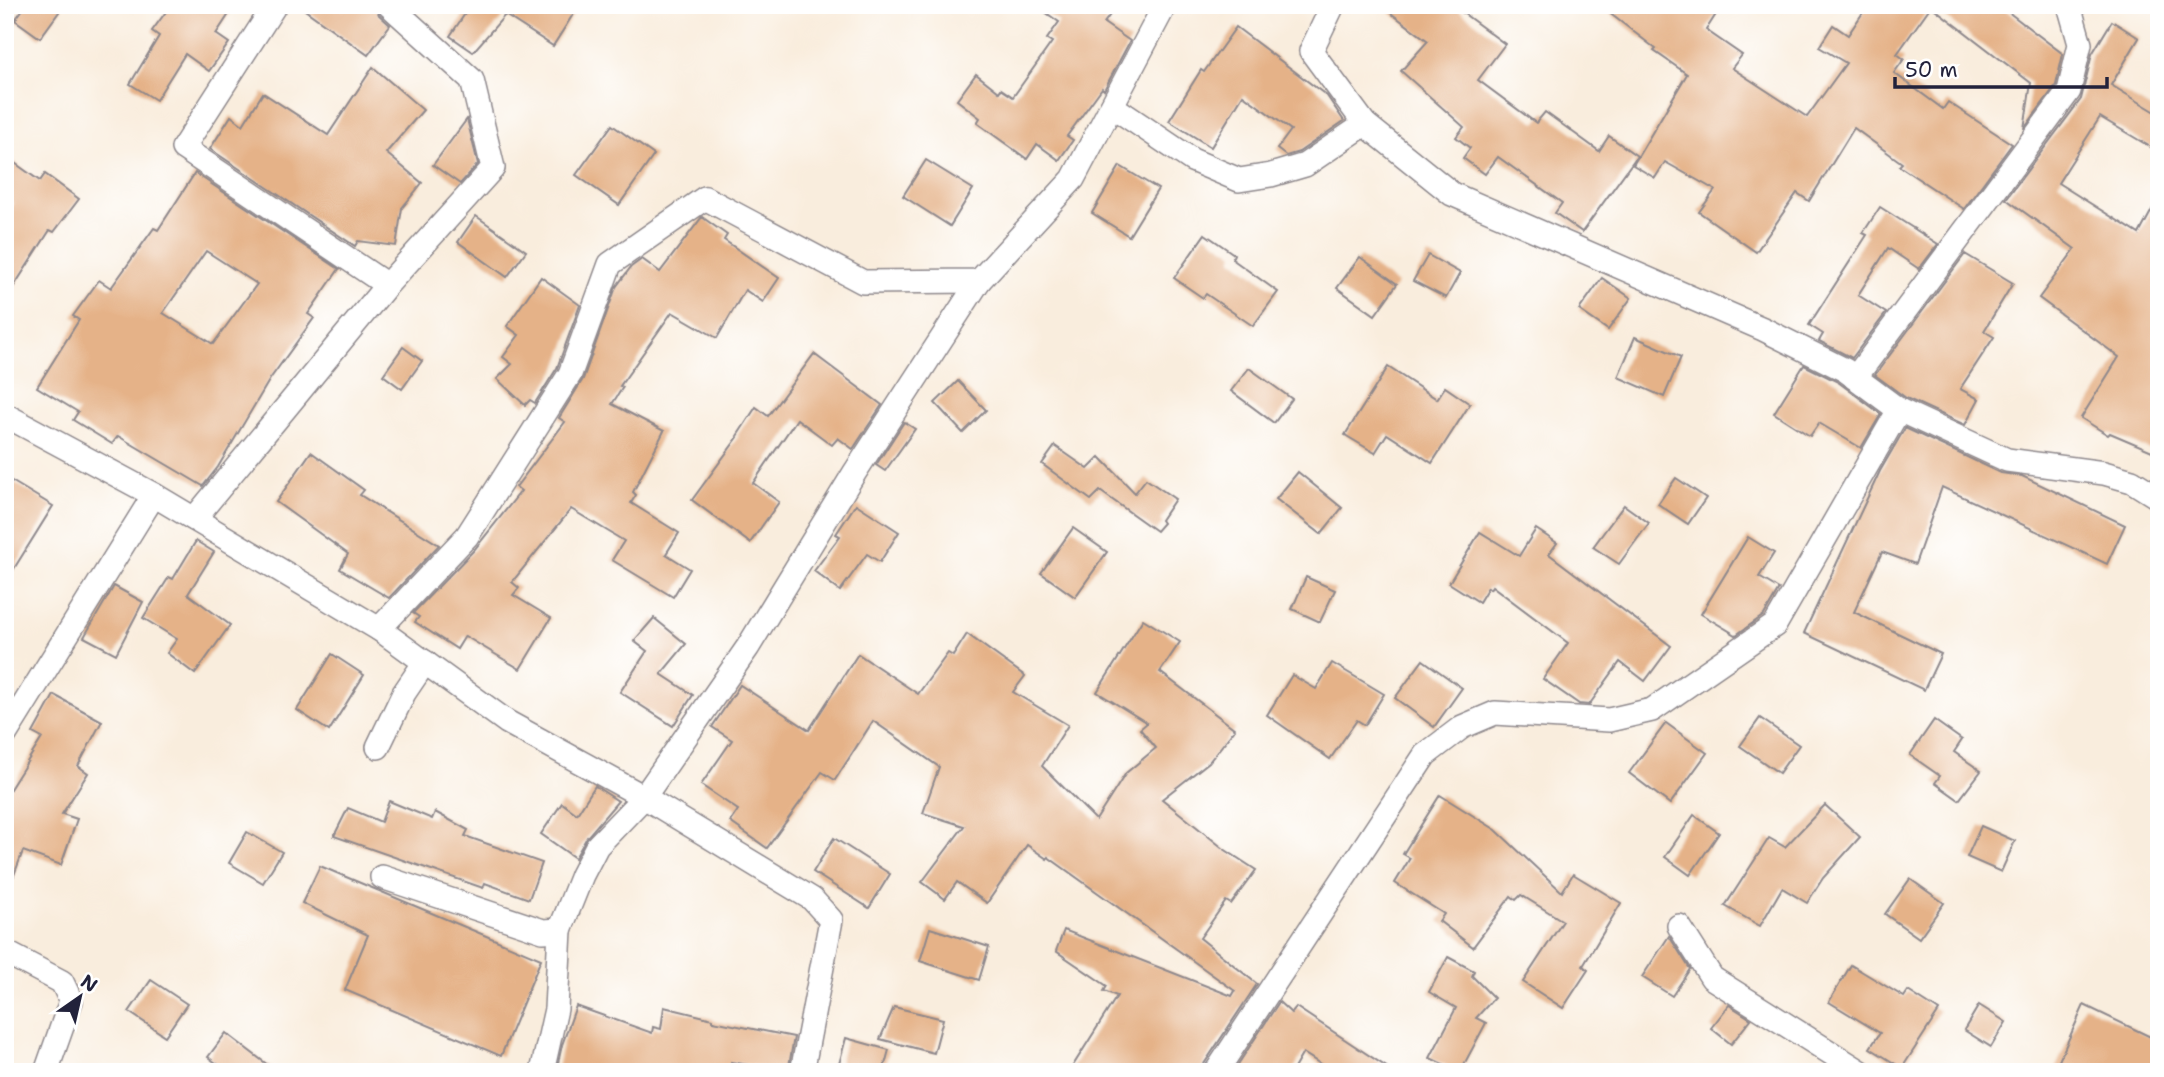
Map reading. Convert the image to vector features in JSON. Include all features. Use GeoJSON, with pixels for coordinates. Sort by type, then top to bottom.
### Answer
{"type":"FeatureCollection","features":[{"type":"Feature","properties":{"kind":"street"},"geometry":{"type":"LineString","coordinates":[[275,5],[183,148],[387,285]]}},
{"type":"Feature","properties":{"kind":"street"},"geometry":{"type":"LineString","coordinates":[[194,519],[387,285],[493,168],[472,80],[389,5]]}},
{"type":"Feature","properties":{"kind":"street"},"geometry":{"type":"LineString","coordinates":[[542,1072],[556,1009],[560,930],[597,846],[644,797],[748,647],[855,472],[979,281],[1073,179],[1165,5]]}},
{"type":"Feature","properties":{"kind":"street"},"geometry":{"type":"LineString","coordinates":[[1334,5],[1311,51],[1366,124],[1452,194],[1763,330],[1855,378],[1899,410],[2007,460],[2104,473],[2132,481],[2159,498]]}},
{"type":"Feature","properties":{"kind":"street"},"geometry":{"type":"LineString","coordinates":[[1855,378],[2069,91],[2080,44],[2069,5]]}},
{"type":"Feature","properties":{"kind":"street"},"geometry":{"type":"LineString","coordinates":[[1112,106],[1192,160],[1239,180],[1271,175],[1305,165],[1366,124]]}},
{"type":"Feature","properties":{"kind":"street"},"geometry":{"type":"LineString","coordinates":[[379,629],[467,536],[556,397],[570,374],[610,264],[705,198],[863,282],[979,281]]}},
{"type":"Feature","properties":{"kind":"street"},"geometry":{"type":"LineString","coordinates":[[1216,1072],[1425,755],[1462,727],[1495,713],[1609,720],[1652,710],[1775,625],[1899,410]]}},
{"type":"Feature","properties":{"kind":"street"},"geometry":{"type":"LineString","coordinates":[[5,415],[154,495],[379,629],[507,722],[644,797],[812,899],[831,920],[802,1072]]}},
{"type":"Feature","properties":{"kind":"street"},"geometry":{"type":"LineString","coordinates":[[5,735],[154,495]]}},
{"type":"Feature","properties":{"kind":"street"},"geometry":{"type":"LineString","coordinates":[[378,747],[404,693],[425,662]]}},
{"type":"Feature","properties":{"kind":"street"},"geometry":{"type":"LineString","coordinates":[[382,877],[543,931],[560,930]]}},
{"type":"Feature","properties":{"kind":"street"},"geometry":{"type":"LineString","coordinates":[[1679,926],[1712,978],[1861,1072]]}},
{"type":"Feature","properties":{"kind":"street"},"geometry":{"type":"LineString","coordinates":[[5,952],[62,982],[71,1001],[46,1072]]}},
{"type":"Feature","properties":{"kind":"building"},"geometry":{"type":"Polygon","coordinates":[[[26,5],[64,5],[40,38],[15,20],[26,5]]]}},
{"type":"Feature","properties":{"kind":"building"},"geometry":{"type":"Polygon","coordinates":[[[171,5],[235,5],[216,34],[229,43],[209,71],[185,54],[156,100],[130,84],[159,36],[152,31],[171,5]]]}},
{"type":"Feature","properties":{"kind":"building"},"geometry":{"type":"Polygon","coordinates":[[[298,5],[375,5],[379,15],[390,25],[368,55],[298,5]]]}},
{"type":"Feature","properties":{"kind":"building"},"geometry":{"type":"Polygon","coordinates":[[[471,5],[579,5],[553,46],[505,15],[473,52],[450,36],[471,5]]]}},
{"type":"Feature","properties":{"kind":"building"},"geometry":{"type":"Polygon","coordinates":[[[1035,5],[1117,5],[1104,23],[1130,41],[1104,90],[1102,88],[1067,136],[1073,140],[1059,160],[1037,144],[1027,159],[977,123],[980,118],[957,100],[976,74],[999,92],[1001,89],[1013,97],[1052,42],[1047,39],[1059,22],[1035,5]]]}},
{"type":"Feature","properties":{"kind":"building"},"geometry":{"type":"Polygon","coordinates":[[[1380,5],[1452,5],[1505,44],[1478,80],[1536,123],[1545,112],[1599,151],[1609,136],[1637,156],[1582,232],[1555,213],[1562,203],[1498,157],[1485,174],[1463,158],[1470,148],[1456,137],[1464,127],[1401,71],[1428,41],[1380,5]]]}},
{"type":"Feature","properties":{"kind":"building"},"geometry":{"type":"Polygon","coordinates":[[[1599,5],[1722,5],[1706,30],[1742,55],[1732,68],[1807,117],[1846,63],[1819,47],[1833,25],[1848,35],[1868,5],[1999,5],[2063,54],[2056,85],[2024,129],[2031,83],[1931,6],[1897,54],[1904,59],[1894,73],[1943,109],[1948,102],[2012,144],[1964,209],[1899,166],[1902,163],[1854,128],[1809,201],[1797,193],[1756,252],[1699,212],[1715,190],[1665,162],[1655,178],[1633,165],[1687,74],[1654,51],[1656,49],[1599,5]]]}},
{"type":"Feature","properties":{"kind":"building"},"geometry":{"type":"Polygon","coordinates":[[[2112,21],[2139,38],[2111,85],[2159,114],[2159,152],[2100,117],[2058,183],[2139,234],[2159,197],[2159,454],[2110,433],[2108,435],[2081,418],[2119,357],[2039,298],[2075,249],[2006,199],[2081,99],[2092,54],[2112,21]]]}},
{"type":"Feature","properties":{"kind":"building"},"geometry":{"type":"Polygon","coordinates":[[[1236,27],[1327,96],[1344,121],[1299,152],[1286,156],[1277,149],[1291,130],[1243,95],[1211,147],[1169,121],[1201,70],[1204,72],[1236,27]]]}},
{"type":"Feature","properties":{"kind":"building"},"geometry":{"type":"Polygon","coordinates":[[[373,67],[423,110],[386,153],[422,183],[402,208],[396,246],[358,241],[355,246],[210,149],[231,116],[243,125],[263,93],[328,135],[373,67]]]}},
{"type":"Feature","properties":{"kind":"building"},"geometry":{"type":"Polygon","coordinates":[[[467,119],[478,164],[460,184],[433,165],[467,119]]]}},
{"type":"Feature","properties":{"kind":"building"},"geometry":{"type":"Polygon","coordinates":[[[612,125],[654,155],[619,205],[576,175],[612,125]]]}},
{"type":"Feature","properties":{"kind":"building"},"geometry":{"type":"Polygon","coordinates":[[[5,156],[40,181],[45,174],[79,199],[54,232],[50,230],[5,300],[5,215],[13,203],[5,197],[5,156]]]}},
{"type":"Feature","properties":{"kind":"building"},"geometry":{"type":"Polygon","coordinates":[[[926,160],[973,189],[950,226],[903,196],[926,160]]]}},
{"type":"Feature","properties":{"kind":"building"},"geometry":{"type":"Polygon","coordinates":[[[1120,166],[1158,189],[1129,236],[1092,213],[1120,166]]]}},
{"type":"Feature","properties":{"kind":"building"},"geometry":{"type":"Polygon","coordinates":[[[195,173],[339,269],[308,314],[314,318],[270,379],[218,467],[203,486],[118,436],[112,444],[73,420],[78,412],[37,387],[79,320],[73,316],[99,280],[111,288],[154,228],[158,230],[195,173]],[[206,251],[163,313],[213,344],[257,284],[206,251]]]}},
{"type":"Feature","properties":{"kind":"building"},"geometry":{"type":"Polygon","coordinates":[[[1880,207],[1938,244],[1919,269],[1888,248],[1858,295],[1886,313],[1852,358],[1819,341],[1823,334],[1809,325],[1867,235],[1863,233],[1880,207]]]}},
{"type":"Feature","properties":{"kind":"building"},"geometry":{"type":"Polygon","coordinates":[[[476,216],[526,251],[507,277],[458,242],[476,216]]]}},
{"type":"Feature","properties":{"kind":"building"},"geometry":{"type":"Polygon","coordinates":[[[702,217],[727,235],[724,240],[779,278],[763,302],[745,290],[717,338],[672,312],[620,386],[623,387],[612,404],[664,431],[633,492],[636,495],[631,503],[679,533],[666,554],[690,569],[673,597],[612,560],[624,541],[571,509],[512,582],[519,588],[513,595],[551,618],[520,669],[465,636],[457,649],[415,622],[419,617],[413,613],[474,550],[521,491],[516,487],[565,422],[559,418],[583,379],[616,287],[631,267],[642,259],[660,272],[702,217]]]}},
{"type":"Feature","properties":{"kind":"building"},"geometry":{"type":"Polygon","coordinates":[[[1205,234],[1234,254],[1232,259],[1278,292],[1253,326],[1206,294],[1203,298],[1174,278],[1205,234]]]}},
{"type":"Feature","properties":{"kind":"building"},"geometry":{"type":"Polygon","coordinates":[[[1965,254],[2013,283],[1984,331],[1994,337],[1960,389],[1979,399],[1965,425],[1906,398],[1875,375],[1965,254]]]}},
{"type":"Feature","properties":{"kind":"building"},"geometry":{"type":"Polygon","coordinates":[[[1428,255],[1460,273],[1446,298],[1413,281],[1428,255]]]}},
{"type":"Feature","properties":{"kind":"building"},"geometry":{"type":"Polygon","coordinates":[[[1360,257],[1397,284],[1375,315],[1337,288],[1360,257]]]}},
{"type":"Feature","properties":{"kind":"building"},"geometry":{"type":"Polygon","coordinates":[[[541,277],[580,305],[557,368],[535,403],[530,400],[525,405],[497,379],[512,364],[503,357],[519,335],[507,326],[541,277]]]}},
{"type":"Feature","properties":{"kind":"building"},"geometry":{"type":"Polygon","coordinates":[[[1602,278],[1631,298],[1608,330],[1579,310],[1602,278]]]}},
{"type":"Feature","properties":{"kind":"building"},"geometry":{"type":"Polygon","coordinates":[[[1635,337],[1681,357],[1664,397],[1618,377],[1635,337]]]}},
{"type":"Feature","properties":{"kind":"building"},"geometry":{"type":"Polygon","coordinates":[[[403,347],[422,361],[402,389],[383,375],[403,347]]]}},
{"type":"Feature","properties":{"kind":"building"},"geometry":{"type":"Polygon","coordinates":[[[814,354],[882,405],[853,449],[838,438],[832,445],[797,419],[753,483],[779,502],[750,543],[692,500],[738,437],[756,407],[768,416],[814,354]]]}},
{"type":"Feature","properties":{"kind":"building"},"geometry":{"type":"Polygon","coordinates":[[[1804,365],[1838,382],[1881,414],[1861,448],[1819,423],[1810,436],[1774,413],[1804,365]]]}},
{"type":"Feature","properties":{"kind":"building"},"geometry":{"type":"Polygon","coordinates":[[[1388,367],[1437,399],[1445,387],[1470,404],[1432,463],[1387,434],[1375,453],[1345,435],[1388,367]]]}},
{"type":"Feature","properties":{"kind":"building"},"geometry":{"type":"Polygon","coordinates":[[[1249,368],[1292,399],[1274,423],[1231,391],[1249,368]]]}},
{"type":"Feature","properties":{"kind":"building"},"geometry":{"type":"Polygon","coordinates":[[[958,381],[986,410],[963,433],[935,403],[958,381]]]}},
{"type":"Feature","properties":{"kind":"building"},"geometry":{"type":"Polygon","coordinates":[[[904,422],[915,429],[885,471],[876,465],[904,422]]]}},
{"type":"Feature","properties":{"kind":"building"},"geometry":{"type":"Polygon","coordinates":[[[1905,428],[2001,473],[2022,476],[2125,525],[2107,564],[1942,487],[1915,564],[1882,552],[1854,612],[1941,654],[1924,690],[1804,633],[1880,471],[1905,428]]]}},
{"type":"Feature","properties":{"kind":"building"},"geometry":{"type":"Polygon","coordinates":[[[1055,446],[1088,469],[1100,457],[1135,493],[1146,479],[1175,499],[1161,520],[1163,523],[1156,531],[1100,491],[1091,500],[1042,464],[1055,446]]]}},
{"type":"Feature","properties":{"kind":"building"},"geometry":{"type":"Polygon","coordinates":[[[311,452],[364,490],[360,495],[439,545],[389,598],[340,569],[348,554],[276,502],[311,452]]]}},
{"type":"Feature","properties":{"kind":"building"},"geometry":{"type":"Polygon","coordinates":[[[1298,472],[1342,508],[1321,534],[1276,499],[1298,472]]]}},
{"type":"Feature","properties":{"kind":"building"},"geometry":{"type":"Polygon","coordinates":[[[5,477],[53,506],[5,583],[5,477]]]}},
{"type":"Feature","properties":{"kind":"building"},"geometry":{"type":"Polygon","coordinates":[[[1676,478],[1706,498],[1688,524],[1658,504],[1676,478]]]}},
{"type":"Feature","properties":{"kind":"building"},"geometry":{"type":"Polygon","coordinates":[[[856,504],[899,532],[880,562],[867,554],[840,591],[814,571],[840,536],[836,534],[856,504]]]}},
{"type":"Feature","properties":{"kind":"building"},"geometry":{"type":"Polygon","coordinates":[[[1624,505],[1649,523],[1619,564],[1593,547],[1624,505]]]}},
{"type":"Feature","properties":{"kind":"building"},"geometry":{"type":"Polygon","coordinates":[[[1073,528],[1107,552],[1075,597],[1041,573],[1073,528]]]}},
{"type":"Feature","properties":{"kind":"building"},"geometry":{"type":"Polygon","coordinates":[[[1536,529],[1557,543],[1549,554],[1671,646],[1645,681],[1620,662],[1589,705],[1579,704],[1543,679],[1568,643],[1492,586],[1490,589],[1488,587],[1479,602],[1449,583],[1480,532],[1519,556],[1536,529]]]}},
{"type":"Feature","properties":{"kind":"building"},"geometry":{"type":"Polygon","coordinates":[[[1748,537],[1774,553],[1759,577],[1779,589],[1764,615],[1736,635],[1701,614],[1748,537]]]}},
{"type":"Feature","properties":{"kind":"building"},"geometry":{"type":"Polygon","coordinates":[[[196,541],[214,552],[188,594],[230,625],[195,674],[167,653],[177,639],[143,618],[169,577],[173,579],[196,541]]]}},
{"type":"Feature","properties":{"kind":"building"},"geometry":{"type":"Polygon","coordinates":[[[1306,577],[1335,590],[1320,622],[1292,609],[1306,577]]]}},
{"type":"Feature","properties":{"kind":"building"},"geometry":{"type":"Polygon","coordinates":[[[114,586],[143,602],[116,654],[84,637],[114,586]]]}},
{"type":"Feature","properties":{"kind":"building"},"geometry":{"type":"Polygon","coordinates":[[[654,618],[686,644],[661,674],[693,695],[673,726],[620,692],[647,651],[634,641],[654,618]]]}},
{"type":"Feature","properties":{"kind":"building"},"geometry":{"type":"Polygon","coordinates":[[[1143,619],[1180,642],[1160,672],[1235,729],[1209,762],[1162,799],[1224,849],[1256,870],[1231,904],[1226,901],[1200,938],[1257,984],[1204,1064],[1202,1072],[1069,1072],[1117,996],[1104,991],[1107,986],[1056,951],[1064,930],[1232,996],[1235,991],[1048,857],[1047,859],[1027,845],[987,903],[957,882],[945,899],[922,882],[964,826],[923,813],[939,767],[873,721],[835,780],[822,772],[767,848],[730,822],[738,810],[701,785],[732,740],[712,727],[740,685],[809,730],[858,654],[918,694],[948,653],[953,656],[967,634],[1025,676],[1013,692],[1068,725],[1042,766],[1096,820],[1126,773],[1156,748],[1140,729],[1147,723],[1097,692],[1143,619]]]}},
{"type":"Feature","properties":{"kind":"building"},"geometry":{"type":"Polygon","coordinates":[[[332,654],[364,675],[329,731],[297,710],[332,654]]]}},
{"type":"Feature","properties":{"kind":"building"},"geometry":{"type":"Polygon","coordinates":[[[1423,660],[1462,688],[1434,727],[1395,698],[1423,660]]]}},
{"type":"Feature","properties":{"kind":"building"},"geometry":{"type":"Polygon","coordinates":[[[1332,663],[1384,694],[1365,725],[1357,720],[1330,759],[1267,715],[1292,675],[1316,689],[1332,663]]]}},
{"type":"Feature","properties":{"kind":"building"},"geometry":{"type":"Polygon","coordinates":[[[54,695],[102,721],[78,766],[88,773],[62,814],[77,819],[61,865],[23,851],[8,891],[5,890],[5,797],[42,738],[33,733],[54,695]]]}},
{"type":"Feature","properties":{"kind":"building"},"geometry":{"type":"Polygon","coordinates":[[[1760,718],[1799,745],[1779,773],[1740,746],[1760,718]]]}},
{"type":"Feature","properties":{"kind":"building"},"geometry":{"type":"Polygon","coordinates":[[[1934,720],[1962,740],[1954,752],[1981,771],[1959,800],[1935,783],[1940,776],[1910,755],[1934,720]]]}},
{"type":"Feature","properties":{"kind":"building"},"geometry":{"type":"Polygon","coordinates":[[[1666,723],[1707,753],[1670,804],[1629,773],[1666,723]]]}},
{"type":"Feature","properties":{"kind":"building"},"geometry":{"type":"Polygon","coordinates":[[[595,786],[618,801],[587,837],[575,858],[541,834],[562,803],[577,814],[595,786]]]}},
{"type":"Feature","properties":{"kind":"building"},"geometry":{"type":"Polygon","coordinates":[[[1440,795],[1496,830],[1562,892],[1573,874],[1621,903],[1583,966],[1588,970],[1563,1008],[1523,982],[1563,921],[1521,895],[1516,900],[1511,896],[1473,947],[1439,921],[1444,914],[1395,883],[1410,858],[1403,854],[1440,795]]]}},
{"type":"Feature","properties":{"kind":"building"},"geometry":{"type":"Polygon","coordinates":[[[389,801],[432,819],[435,812],[468,830],[465,836],[542,863],[529,899],[485,883],[483,888],[334,836],[348,808],[381,822],[389,801]]]}},
{"type":"Feature","properties":{"kind":"building"},"geometry":{"type":"Polygon","coordinates":[[[1825,805],[1860,837],[1823,878],[1807,903],[1782,888],[1760,926],[1725,906],[1769,838],[1785,847],[1825,805]]]}},
{"type":"Feature","properties":{"kind":"building"},"geometry":{"type":"Polygon","coordinates":[[[1694,815],[1719,833],[1690,875],[1665,857],[1694,815]]]}},
{"type":"Feature","properties":{"kind":"building"},"geometry":{"type":"Polygon","coordinates":[[[1981,826],[2015,841],[2001,872],[1967,857],[1981,826]]]}},
{"type":"Feature","properties":{"kind":"building"},"geometry":{"type":"Polygon","coordinates":[[[247,832],[282,852],[263,883],[229,863],[247,832]]]}},
{"type":"Feature","properties":{"kind":"building"},"geometry":{"type":"Polygon","coordinates":[[[834,838],[890,874],[869,908],[813,872],[834,838]]]}},
{"type":"Feature","properties":{"kind":"building"},"geometry":{"type":"Polygon","coordinates":[[[320,866],[541,959],[501,1056],[345,990],[368,935],[302,903],[320,866]]]}},
{"type":"Feature","properties":{"kind":"building"},"geometry":{"type":"Polygon","coordinates":[[[1910,879],[1944,903],[1919,938],[1885,914],[1910,879]]]}},
{"type":"Feature","properties":{"kind":"building"},"geometry":{"type":"Polygon","coordinates":[[[930,928],[989,947],[979,980],[920,961],[930,928]]]}},
{"type":"Feature","properties":{"kind":"building"},"geometry":{"type":"Polygon","coordinates":[[[1669,936],[1690,969],[1672,996],[1642,977],[1669,936]]]}},
{"type":"Feature","properties":{"kind":"building"},"geometry":{"type":"Polygon","coordinates":[[[1448,957],[1474,971],[1472,976],[1494,998],[1476,1018],[1486,1023],[1460,1072],[1430,1058],[1456,1008],[1429,992],[1448,957]]]}},
{"type":"Feature","properties":{"kind":"building"},"geometry":{"type":"Polygon","coordinates":[[[1851,965],[1904,997],[1908,991],[1939,1011],[1902,1068],[1870,1048],[1880,1033],[1829,1002],[1851,965]]]}},
{"type":"Feature","properties":{"kind":"building"},"geometry":{"type":"Polygon","coordinates":[[[151,980],[187,1004],[165,1036],[129,1012],[151,980]]]}},
{"type":"Feature","properties":{"kind":"building"},"geometry":{"type":"Polygon","coordinates":[[[1279,1002],[1291,1013],[1296,1007],[1394,1072],[1333,1072],[1303,1053],[1292,1072],[1233,1072],[1279,1002]]]}},
{"type":"Feature","properties":{"kind":"building"},"geometry":{"type":"Polygon","coordinates":[[[1729,1005],[1751,1019],[1731,1044],[1711,1028],[1729,1005]]]}},
{"type":"Feature","properties":{"kind":"building"},"geometry":{"type":"Polygon","coordinates":[[[1979,1005],[2006,1022],[1991,1047],[1964,1030],[1979,1005]]]}},
{"type":"Feature","properties":{"kind":"building"},"geometry":{"type":"Polygon","coordinates":[[[2084,1005],[2159,1041],[2159,1057],[2152,1072],[2054,1072],[2084,1005]]]}},
{"type":"Feature","properties":{"kind":"building"},"geometry":{"type":"Polygon","coordinates":[[[576,1006],[652,1033],[653,1027],[661,1029],[664,1007],[713,1021],[794,1037],[788,1072],[731,1062],[729,1072],[556,1072],[576,1006]]]}},
{"type":"Feature","properties":{"kind":"building"},"geometry":{"type":"Polygon","coordinates":[[[894,1007],[943,1019],[934,1053],[880,1039],[894,1007]]]}},
{"type":"Feature","properties":{"kind":"building"},"geometry":{"type":"Polygon","coordinates":[[[226,1033],[277,1072],[228,1072],[208,1057],[226,1033]]]}},
{"type":"Feature","properties":{"kind":"building"},"geometry":{"type":"Polygon","coordinates":[[[846,1038],[889,1050],[883,1072],[865,1072],[839,1064],[846,1038]]]}}]}
